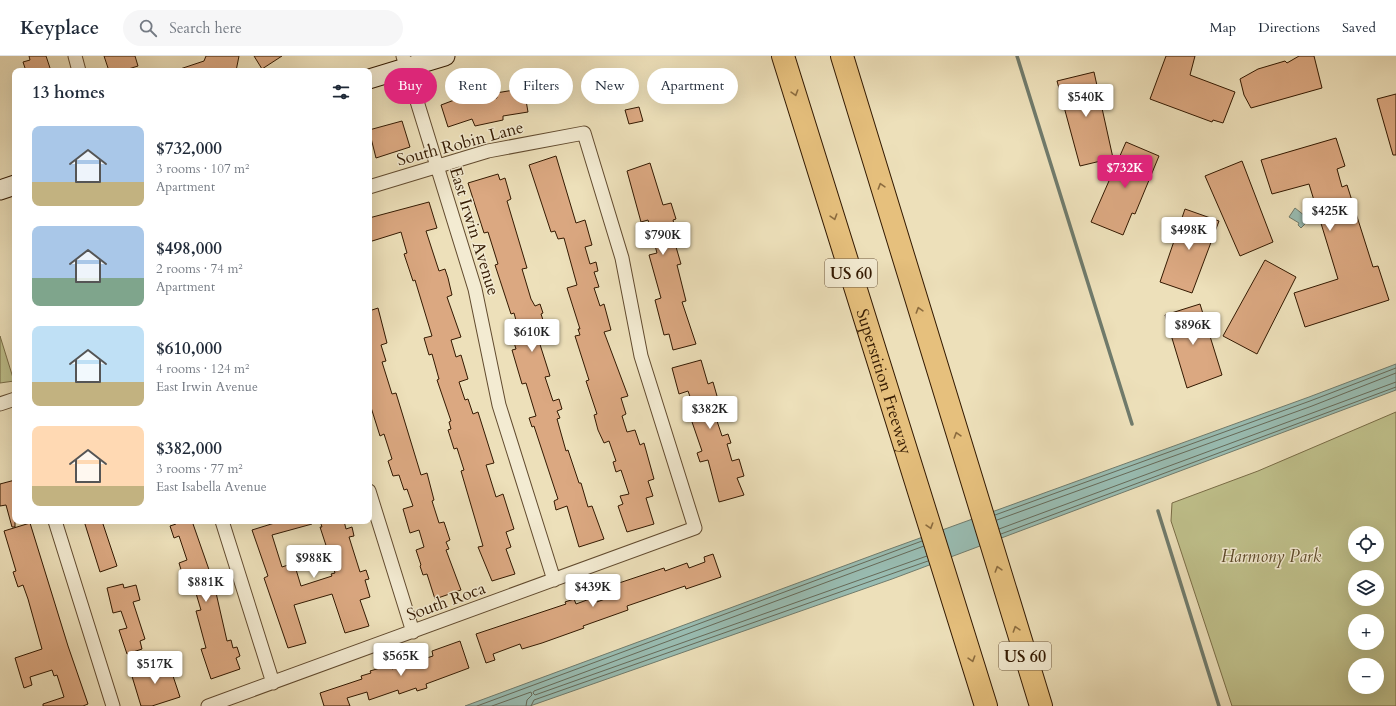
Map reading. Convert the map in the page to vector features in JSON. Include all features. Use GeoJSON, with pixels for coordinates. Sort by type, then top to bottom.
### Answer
{"type":"FeatureCollection","features":[{"type":"Feature","properties":{"kind":"highway","name":"Superstition Freeway"},"geometry":{"type":"LineString","coordinates":[[783,56],[986,706]]}},
{"type":"Feature","properties":{"kind":"highway","name":"US 60"},"geometry":{"type":"LineString","coordinates":[[842,56],[1009,606],[1041,706]]}},
{"type":"Feature","properties":{"kind":"main road"},"geometry":{"type":"LineString","coordinates":[[372,78],[404,62],[445,56]]}},
{"type":"Feature","properties":{"kind":"main road"},"geometry":{"type":"LineString","coordinates":[[0,190],[12,186]]}},
{"type":"Feature","properties":{"kind":"street"},"geometry":{"type":"LineString","coordinates":[[75,56],[78,68]]}},
{"type":"Feature","properties":{"kind":"street","name":"East Irwin Avenue"},"geometry":{"type":"LineString","coordinates":[[404,62],[475,289],[499,405],[554,580]]}},
{"type":"Feature","properties":{"kind":"street","name":"South Robin Lane"},"geometry":{"type":"LineString","coordinates":[[372,186],[488,151],[584,133],[622,258],[641,356],[695,528]]}},
{"type":"Feature","properties":{"kind":"street"},"geometry":{"type":"LineString","coordinates":[[0,404],[12,400]]}},
{"type":"Feature","properties":{"kind":"street"},"geometry":{"type":"LineString","coordinates":[[372,501],[413,632]]}},
{"type":"Feature","properties":{"kind":"street"},"geometry":{"type":"LineString","coordinates":[[55,524],[113,706]]}},
{"type":"Feature","properties":{"kind":"street"},"geometry":{"type":"LineString","coordinates":[[223,524],[273,683]]}},
{"type":"Feature","properties":{"kind":"street","name":"South Roca"},"geometry":{"type":"LineString","coordinates":[[208,706],[695,528]]}},
{"type":"Feature","properties":{"kind":"green space"},"geometry":{"type":"Polygon","coordinates":[[[0,336],[12,375],[12,381],[0,383],[0,336]]]}},
{"type":"Feature","properties":{"kind":"green space","name":"Harmony Park"},"geometry":{"type":"Polygon","coordinates":[[[1396,412],[1396,706],[1232,706],[1171,521],[1172,503],[1258,471],[1396,412]]]}},
{"type":"Feature","properties":{"kind":"water"},"geometry":{"type":"Polygon","coordinates":[[[1295,208],[1305,216],[1306,223],[1301,228],[1298,225],[1299,223],[1289,217],[1295,208]]]}},
{"type":"Feature","properties":{"kind":"water"},"geometry":{"type":"Polygon","coordinates":[[[1396,364],[1396,390],[892,579],[530,706],[465,706],[887,550],[1309,397],[1396,364]]]}},
{"type":"Feature","properties":{"kind":"building"},"geometry":{"type":"Polygon","coordinates":[[[29,56],[46,56],[50,68],[25,68],[23,62],[30,60],[29,56]]]}},
{"type":"Feature","properties":{"kind":"building"},"geometry":{"type":"Polygon","coordinates":[[[104,56],[135,56],[138,66],[132,68],[108,68],[104,56]]]}},
{"type":"Feature","properties":{"kind":"building"},"geometry":{"type":"Polygon","coordinates":[[[206,56],[239,56],[237,68],[183,68],[204,61],[206,56]]]}},
{"type":"Feature","properties":{"kind":"building"},"geometry":{"type":"Polygon","coordinates":[[[254,56],[282,56],[264,68],[261,68],[254,56]]]}},
{"type":"Feature","properties":{"kind":"building"},"geometry":{"type":"Polygon","coordinates":[[[1166,56],[1195,56],[1190,75],[1235,92],[1223,123],[1213,120],[1212,122],[1150,99],[1166,56]]]}},
{"type":"Feature","properties":{"kind":"building"},"geometry":{"type":"Polygon","coordinates":[[[1299,56],[1314,56],[1322,88],[1251,108],[1244,95],[1240,79],[1258,69],[1285,61],[1287,63],[1299,56]]]}},
{"type":"Feature","properties":{"kind":"building"},"geometry":{"type":"Polygon","coordinates":[[[1094,72],[1113,158],[1080,166],[1057,81],[1094,72]]]}},
{"type":"Feature","properties":{"kind":"building"},"geometry":{"type":"Polygon","coordinates":[[[509,91],[509,104],[527,104],[528,112],[503,116],[503,120],[475,126],[472,119],[448,127],[441,105],[445,104],[501,104],[501,92],[509,91]]]}},
{"type":"Feature","properties":{"kind":"building"},"geometry":{"type":"Polygon","coordinates":[[[1396,94],[1396,155],[1393,155],[1377,99],[1396,94]]]}},
{"type":"Feature","properties":{"kind":"building"},"geometry":{"type":"Polygon","coordinates":[[[639,107],[643,121],[629,124],[625,110],[639,107]]]}},
{"type":"Feature","properties":{"kind":"building"},"geometry":{"type":"Polygon","coordinates":[[[402,121],[410,147],[376,158],[372,142],[372,129],[402,121]]]}},
{"type":"Feature","properties":{"kind":"building"},"geometry":{"type":"Polygon","coordinates":[[[1336,138],[1345,166],[1337,169],[1342,187],[1347,185],[1373,267],[1378,266],[1389,300],[1305,327],[1294,293],[1338,279],[1309,184],[1272,194],[1261,160],[1336,138]]]}},
{"type":"Feature","properties":{"kind":"building"},"geometry":{"type":"Polygon","coordinates":[[[1126,142],[1159,156],[1135,214],[1132,213],[1123,235],[1091,222],[1126,142]]]}},
{"type":"Feature","properties":{"kind":"building"},"geometry":{"type":"Polygon","coordinates":[[[556,156],[576,223],[585,220],[592,245],[585,247],[590,264],[596,262],[598,271],[594,272],[599,287],[594,288],[600,306],[604,304],[611,330],[604,332],[628,396],[621,398],[626,414],[622,416],[627,432],[635,430],[640,445],[644,443],[654,479],[648,481],[653,496],[646,498],[654,524],[627,532],[618,506],[623,504],[620,496],[629,494],[621,470],[616,472],[613,462],[616,461],[609,441],[604,443],[598,430],[594,415],[597,414],[586,381],[589,380],[575,336],[580,335],[578,329],[580,329],[567,288],[577,285],[564,238],[558,239],[555,231],[551,232],[529,165],[556,156]]]}},
{"type":"Feature","properties":{"kind":"building"},"geometry":{"type":"Polygon","coordinates":[[[1242,161],[1273,242],[1240,256],[1205,176],[1242,161]]]}},
{"type":"Feature","properties":{"kind":"building"},"geometry":{"type":"Polygon","coordinates":[[[650,163],[663,205],[671,203],[676,219],[673,220],[678,239],[674,240],[681,264],[677,265],[686,301],[682,302],[696,344],[673,350],[669,334],[664,335],[655,300],[661,298],[649,255],[657,253],[648,220],[641,222],[627,171],[650,163]]]}},
{"type":"Feature","properties":{"kind":"building"},"geometry":{"type":"Polygon","coordinates":[[[498,174],[500,180],[505,178],[511,199],[507,201],[527,268],[522,269],[531,299],[535,306],[540,304],[543,313],[541,314],[544,323],[540,324],[543,333],[537,335],[550,376],[545,377],[553,401],[559,399],[562,409],[557,411],[560,418],[557,419],[566,451],[568,450],[579,483],[581,483],[588,507],[592,506],[604,539],[579,547],[567,506],[556,510],[554,501],[558,499],[534,426],[532,427],[529,418],[536,416],[526,383],[522,384],[512,350],[516,349],[511,333],[519,331],[514,313],[511,314],[495,265],[498,264],[488,232],[484,233],[468,183],[498,174]]]}},
{"type":"Feature","properties":{"kind":"building"},"geometry":{"type":"Polygon","coordinates":[[[429,202],[437,228],[426,231],[439,271],[445,269],[448,278],[452,295],[447,297],[461,337],[451,340],[456,357],[461,355],[468,379],[459,382],[465,400],[468,399],[473,414],[478,412],[494,463],[486,465],[496,497],[503,494],[514,529],[506,532],[511,547],[506,549],[515,574],[492,581],[478,547],[483,546],[461,471],[464,470],[457,448],[454,449],[448,430],[451,429],[449,422],[451,421],[437,380],[439,379],[432,354],[429,355],[424,338],[432,336],[415,280],[413,281],[404,254],[407,253],[401,232],[372,241],[372,217],[429,202]]]}},
{"type":"Feature","properties":{"kind":"building"},"geometry":{"type":"Polygon","coordinates":[[[1185,209],[1219,221],[1192,293],[1160,282],[1185,209]]]}},
{"type":"Feature","properties":{"kind":"building"},"geometry":{"type":"Polygon","coordinates":[[[1265,260],[1296,277],[1257,354],[1223,336],[1265,260]]]}},
{"type":"Feature","properties":{"kind":"building"},"geometry":{"type":"Polygon","coordinates":[[[1200,304],[1222,375],[1187,388],[1165,315],[1200,304]]]}},
{"type":"Feature","properties":{"kind":"building"},"geometry":{"type":"Polygon","coordinates":[[[378,308],[387,343],[381,345],[386,361],[382,362],[392,394],[396,393],[421,475],[427,473],[434,500],[432,501],[439,523],[444,522],[450,540],[446,542],[449,549],[446,550],[461,590],[435,599],[427,574],[423,575],[416,550],[424,547],[419,530],[410,533],[403,509],[413,506],[407,489],[404,490],[399,475],[393,476],[388,461],[392,459],[384,434],[380,436],[372,411],[372,310],[378,308]]]}},
{"type":"Feature","properties":{"kind":"building"},"geometry":{"type":"Polygon","coordinates":[[[701,360],[708,384],[713,382],[721,410],[714,412],[722,436],[728,434],[731,443],[727,444],[732,461],[739,459],[744,476],[737,478],[744,495],[719,502],[708,460],[700,462],[697,453],[702,451],[691,419],[688,420],[685,410],[694,408],[688,391],[679,394],[672,368],[701,360]]]}},
{"type":"Feature","properties":{"kind":"building"},"geometry":{"type":"Polygon","coordinates":[[[12,481],[12,524],[15,524],[15,527],[12,527],[6,505],[0,506],[0,484],[12,481]]]}},
{"type":"Feature","properties":{"kind":"building"},"geometry":{"type":"Polygon","coordinates":[[[30,524],[68,646],[88,704],[83,706],[43,706],[43,704],[64,697],[57,675],[54,676],[52,670],[30,677],[32,685],[24,688],[15,658],[42,649],[23,585],[18,587],[13,572],[16,571],[4,531],[30,524]]]}},
{"type":"Feature","properties":{"kind":"building"},"geometry":{"type":"Polygon","coordinates":[[[85,524],[103,524],[117,566],[100,572],[85,524]]]}},
{"type":"Feature","properties":{"kind":"building"},"geometry":{"type":"Polygon","coordinates":[[[176,524],[193,524],[214,584],[227,641],[231,640],[233,648],[237,647],[240,656],[236,658],[240,669],[211,679],[201,649],[206,648],[196,611],[201,610],[195,590],[188,593],[179,563],[187,560],[179,536],[174,538],[170,526],[176,524]]]}},
{"type":"Feature","properties":{"kind":"building"},"geometry":{"type":"Polygon","coordinates":[[[271,524],[312,524],[272,535],[282,567],[294,563],[301,586],[332,576],[331,574],[335,573],[320,527],[322,527],[321,524],[345,524],[346,529],[352,527],[354,536],[349,537],[360,572],[366,570],[369,579],[365,580],[370,597],[360,600],[369,626],[345,633],[332,594],[294,605],[306,643],[288,648],[264,578],[268,576],[252,530],[271,524]]]}},
{"type":"Feature","properties":{"kind":"building"},"geometry":{"type":"Polygon","coordinates":[[[713,554],[721,577],[686,589],[685,586],[627,606],[628,610],[542,643],[522,649],[520,644],[493,654],[495,660],[486,663],[476,634],[566,604],[565,602],[574,599],[576,604],[595,597],[597,602],[613,596],[610,586],[664,568],[665,571],[687,563],[689,568],[705,562],[704,557],[713,554]]]}},
{"type":"Feature","properties":{"kind":"building"},"geometry":{"type":"Polygon","coordinates":[[[123,584],[124,588],[136,585],[140,600],[133,602],[145,639],[140,641],[142,649],[127,654],[119,630],[127,628],[121,611],[113,613],[107,588],[123,584]]]}},
{"type":"Feature","properties":{"kind":"building"},"geometry":{"type":"Polygon","coordinates":[[[460,641],[469,668],[426,684],[427,688],[417,691],[416,688],[399,694],[398,690],[369,700],[367,692],[347,698],[350,706],[324,706],[320,693],[362,679],[361,676],[371,673],[370,671],[390,665],[392,669],[433,656],[432,651],[460,641]]]}},
{"type":"Feature","properties":{"kind":"building"},"geometry":{"type":"Polygon","coordinates":[[[168,661],[180,697],[152,706],[141,706],[131,673],[168,661]]]}},
{"type":"Feature","properties":{"kind":"waterway"},"geometry":{"type":"LineString","coordinates":[[1017,56],[1132,424]]}},
{"type":"Feature","properties":{"kind":"waterway"},"geometry":{"type":"LineString","coordinates":[[1158,511],[1219,706]]}}]}
